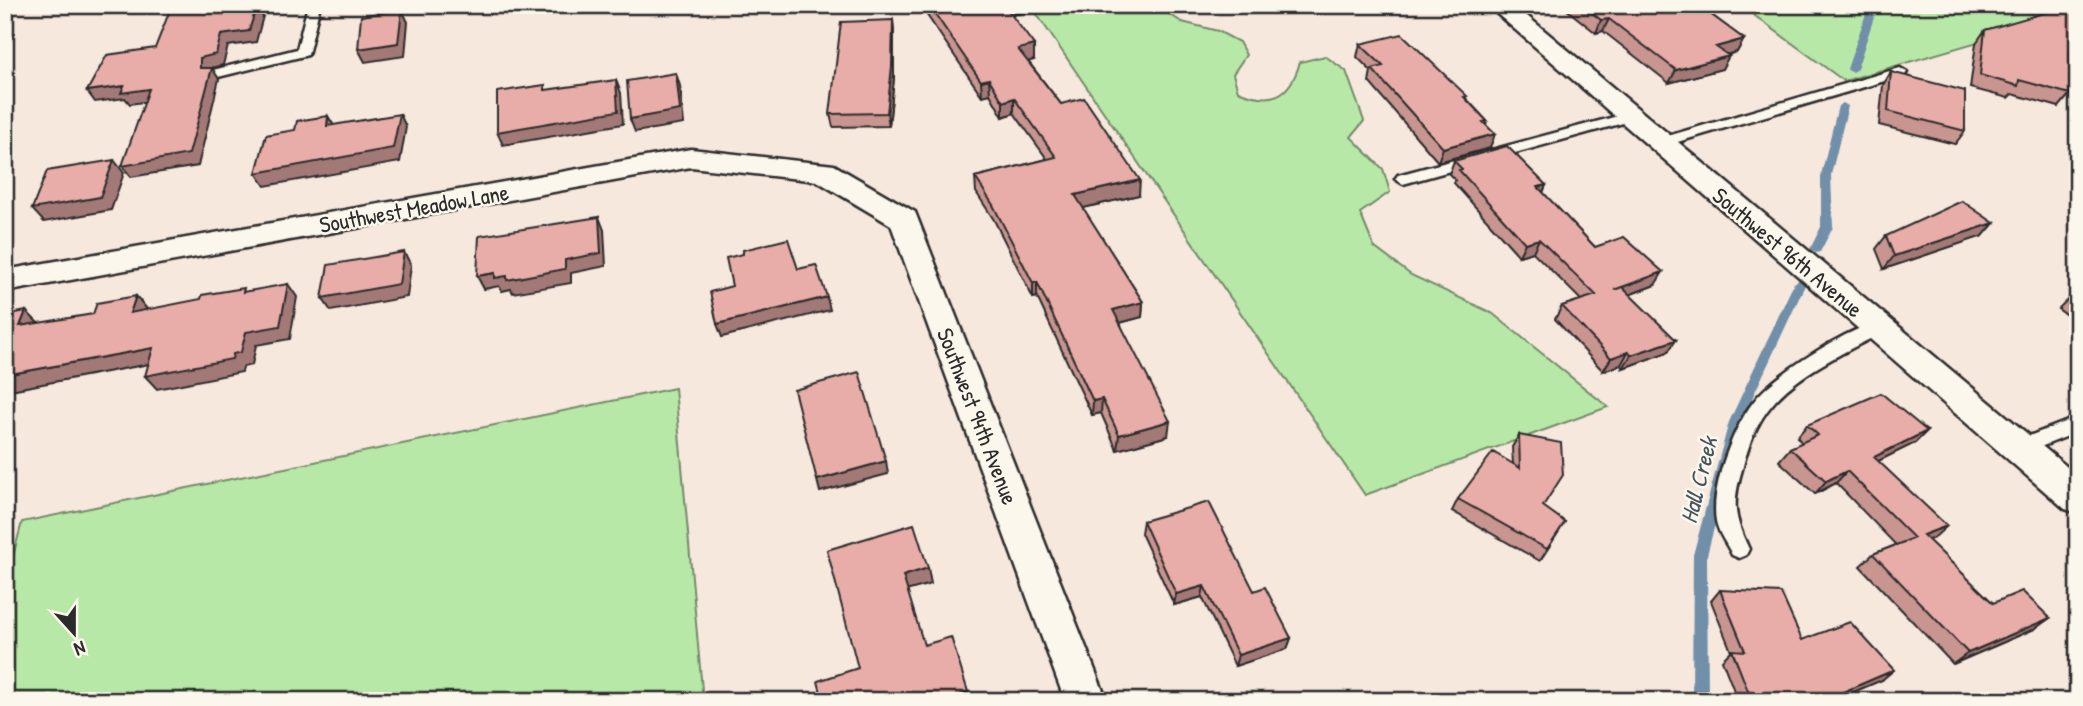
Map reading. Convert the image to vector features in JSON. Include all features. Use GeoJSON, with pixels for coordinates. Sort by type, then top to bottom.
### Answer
{"type":"FeatureCollection","features":[{"type":"Feature","properties":{"kind":"street","name":"Southwest 96th Avenue"},"geometry":{"type":"LineString","coordinates":[[1499,5],[2078,498]]}},
{"type":"Feature","properties":{"kind":"street","name":"Southwest Meadow Lane"},"geometry":{"type":"LineString","coordinates":[[5,281],[691,158],[824,172]]}},
{"type":"Feature","properties":{"kind":"street","name":"Southwest 94th Avenue"},"geometry":{"type":"LineString","coordinates":[[824,172],[904,219],[1086,701]]}},
{"type":"Feature","properties":{"kind":"lane"},"geometry":{"type":"LineString","coordinates":[[214,74],[303,52],[314,5]]}},
{"type":"Feature","properties":{"kind":"lane"},"geometry":{"type":"LineString","coordinates":[[1659,142],[1900,72]]}},
{"type":"Feature","properties":{"kind":"lane"},"geometry":{"type":"LineString","coordinates":[[1403,179],[1629,117]]}},
{"type":"Feature","properties":{"kind":"lane"},"geometry":{"type":"LineString","coordinates":[[1739,550],[1726,521],[1727,486],[1745,434],[1767,398],[1817,360],[1877,328]]}},
{"type":"Feature","properties":{"kind":"lane"},"geometry":{"type":"LineString","coordinates":[[2018,448],[2078,424]]}},
{"type":"Feature","properties":{"kind":"green space"},"geometry":{"type":"Polygon","coordinates":[[[1073,5],[1154,5],[1182,22],[1218,31],[1239,42],[1246,55],[1233,74],[1238,91],[1250,95],[1278,95],[1291,83],[1300,62],[1325,56],[1346,71],[1364,121],[1351,137],[1383,169],[1390,192],[1360,213],[1374,247],[1411,275],[1492,313],[1608,407],[1365,495],[1036,13],[1073,5]]]}},
{"type":"Feature","properties":{"kind":"green space"},"geometry":{"type":"Polygon","coordinates":[[[1740,5],[2017,5],[2046,22],[1844,81],[1740,5]]]}},
{"type":"Feature","properties":{"kind":"green space"},"geometry":{"type":"Polygon","coordinates":[[[675,388],[703,701],[5,701],[5,587],[22,522],[675,388]]]}},
{"type":"Feature","properties":{"kind":"building"},"geometry":{"type":"Polygon","coordinates":[[[172,5],[257,5],[249,31],[221,35],[216,54],[200,58],[200,68],[212,68],[189,154],[122,166],[149,89],[121,93],[124,86],[87,91],[107,55],[155,48],[172,5]]]}},
{"type":"Feature","properties":{"kind":"building"},"geometry":{"type":"Polygon","coordinates":[[[929,5],[1004,5],[1034,45],[1018,49],[1061,104],[1084,98],[1140,180],[1075,195],[1143,302],[1113,310],[1170,421],[1119,435],[1102,399],[1093,401],[1037,282],[1033,283],[993,205],[975,177],[1056,157],[1014,98],[1003,102],[989,79],[981,81],[929,5]]]}},
{"type":"Feature","properties":{"kind":"building"},"geometry":{"type":"Polygon","coordinates":[[[1582,5],[1698,5],[1744,39],[1716,47],[1729,56],[1676,70],[1609,19],[1601,20],[1582,5]]]}},
{"type":"Feature","properties":{"kind":"building"},"geometry":{"type":"Polygon","coordinates":[[[2071,5],[2078,8],[2078,55],[2071,51],[2070,94],[2019,80],[2018,86],[1980,75],[1985,30],[2071,5]]]}},
{"type":"Feature","properties":{"kind":"building"},"geometry":{"type":"Polygon","coordinates":[[[402,10],[398,43],[358,49],[361,16],[402,10]]]}},
{"type":"Feature","properties":{"kind":"building"},"geometry":{"type":"Polygon","coordinates":[[[893,20],[887,113],[830,114],[841,22],[893,20]]]}},
{"type":"Feature","properties":{"kind":"building"},"geometry":{"type":"Polygon","coordinates":[[[1402,34],[1467,96],[1464,97],[1487,121],[1483,122],[1495,134],[1443,148],[1372,69],[1383,66],[1360,44],[1402,34]]]}},
{"type":"Feature","properties":{"kind":"building"},"geometry":{"type":"Polygon","coordinates":[[[1891,72],[1965,91],[1965,131],[1888,111],[1891,72]]]}},
{"type":"Feature","properties":{"kind":"building"},"geometry":{"type":"Polygon","coordinates":[[[676,73],[680,110],[630,119],[627,81],[676,73]]]}},
{"type":"Feature","properties":{"kind":"building"},"geometry":{"type":"Polygon","coordinates":[[[616,80],[618,111],[497,132],[497,92],[545,85],[545,90],[616,80]]]}},
{"type":"Feature","properties":{"kind":"building"},"geometry":{"type":"Polygon","coordinates":[[[400,114],[393,148],[256,173],[266,135],[295,130],[297,121],[328,116],[327,126],[400,114]]]}},
{"type":"Feature","properties":{"kind":"building"},"geometry":{"type":"Polygon","coordinates":[[[1507,146],[1546,185],[1538,187],[1595,247],[1624,237],[1663,272],[1622,287],[1676,340],[1631,355],[1628,352],[1611,358],[1562,306],[1596,295],[1539,239],[1525,243],[1459,170],[1462,169],[1454,161],[1507,146]]]}},
{"type":"Feature","properties":{"kind":"building"},"geometry":{"type":"Polygon","coordinates":[[[114,160],[100,197],[32,209],[47,171],[114,160]]]}},
{"type":"Feature","properties":{"kind":"building"},"geometry":{"type":"Polygon","coordinates":[[[1962,201],[1994,223],[1894,256],[1886,236],[1962,201]]]}},
{"type":"Feature","properties":{"kind":"building"},"geometry":{"type":"Polygon","coordinates":[[[599,217],[601,253],[565,260],[565,269],[507,280],[507,276],[495,278],[495,273],[477,276],[479,236],[599,217]]]}},
{"type":"Feature","properties":{"kind":"building"},"geometry":{"type":"Polygon","coordinates":[[[788,239],[798,269],[816,265],[827,297],[717,324],[710,292],[732,286],[726,258],[743,254],[743,250],[788,239]]]}},
{"type":"Feature","properties":{"kind":"building"},"geometry":{"type":"Polygon","coordinates":[[[404,252],[399,284],[322,298],[328,265],[404,252]]]}},
{"type":"Feature","properties":{"kind":"building"},"geometry":{"type":"Polygon","coordinates":[[[288,284],[280,326],[246,332],[241,352],[233,354],[232,359],[145,376],[153,348],[5,375],[5,315],[26,311],[20,326],[93,314],[97,303],[136,296],[130,313],[201,299],[202,295],[244,288],[243,292],[288,284]]]}},
{"type":"Feature","properties":{"kind":"building"},"geometry":{"type":"Polygon","coordinates":[[[859,372],[886,461],[817,480],[794,390],[859,372]]]}},
{"type":"Feature","properties":{"kind":"building"},"geometry":{"type":"Polygon","coordinates":[[[1881,393],[1927,431],[1874,457],[1947,526],[1923,535],[1993,603],[2022,591],[2050,618],[1968,653],[1873,554],[1914,538],[1847,471],[1826,481],[1790,448],[1818,435],[1807,425],[1881,393]]]}},
{"type":"Feature","properties":{"kind":"building"},"geometry":{"type":"Polygon","coordinates":[[[1519,435],[1561,443],[1563,475],[1543,506],[1565,522],[1547,549],[1458,499],[1493,452],[1520,468],[1519,435]]]}},
{"type":"Feature","properties":{"kind":"building"},"geometry":{"type":"Polygon","coordinates":[[[1209,502],[1254,591],[1265,587],[1291,638],[1238,655],[1204,586],[1176,594],[1143,521],[1209,502]]]}},
{"type":"Feature","properties":{"kind":"building"},"geometry":{"type":"Polygon","coordinates":[[[914,524],[928,568],[903,576],[924,645],[951,637],[968,692],[943,701],[823,701],[818,681],[858,668],[827,550],[914,524]]]}},
{"type":"Feature","properties":{"kind":"building"},"geometry":{"type":"Polygon","coordinates":[[[1720,590],[1781,593],[1802,640],[1850,622],[1894,670],[1829,698],[1750,696],[1732,650],[1745,651],[1720,590]]]}},
{"type":"Feature","properties":{"kind":"building"},"geometry":{"type":"Polygon","coordinates":[[[2078,692],[2078,701],[2054,701],[2068,697],[2078,692]]]}},
{"type":"Feature","properties":{"kind":"waterway","name":"Hall Creek"},"geometry":{"type":"LineString","coordinates":[[1852,69],[1874,5]]}},
{"type":"Feature","properties":{"kind":"waterway","name":"Hall Creek"},"geometry":{"type":"LineString","coordinates":[[1816,249],[1827,227],[1826,175],[1843,106]]}},
{"type":"Feature","properties":{"kind":"waterway","name":"Hall Creek"},"geometry":{"type":"LineString","coordinates":[[1700,701],[1700,555],[1735,422],[1800,283]]}}]}
